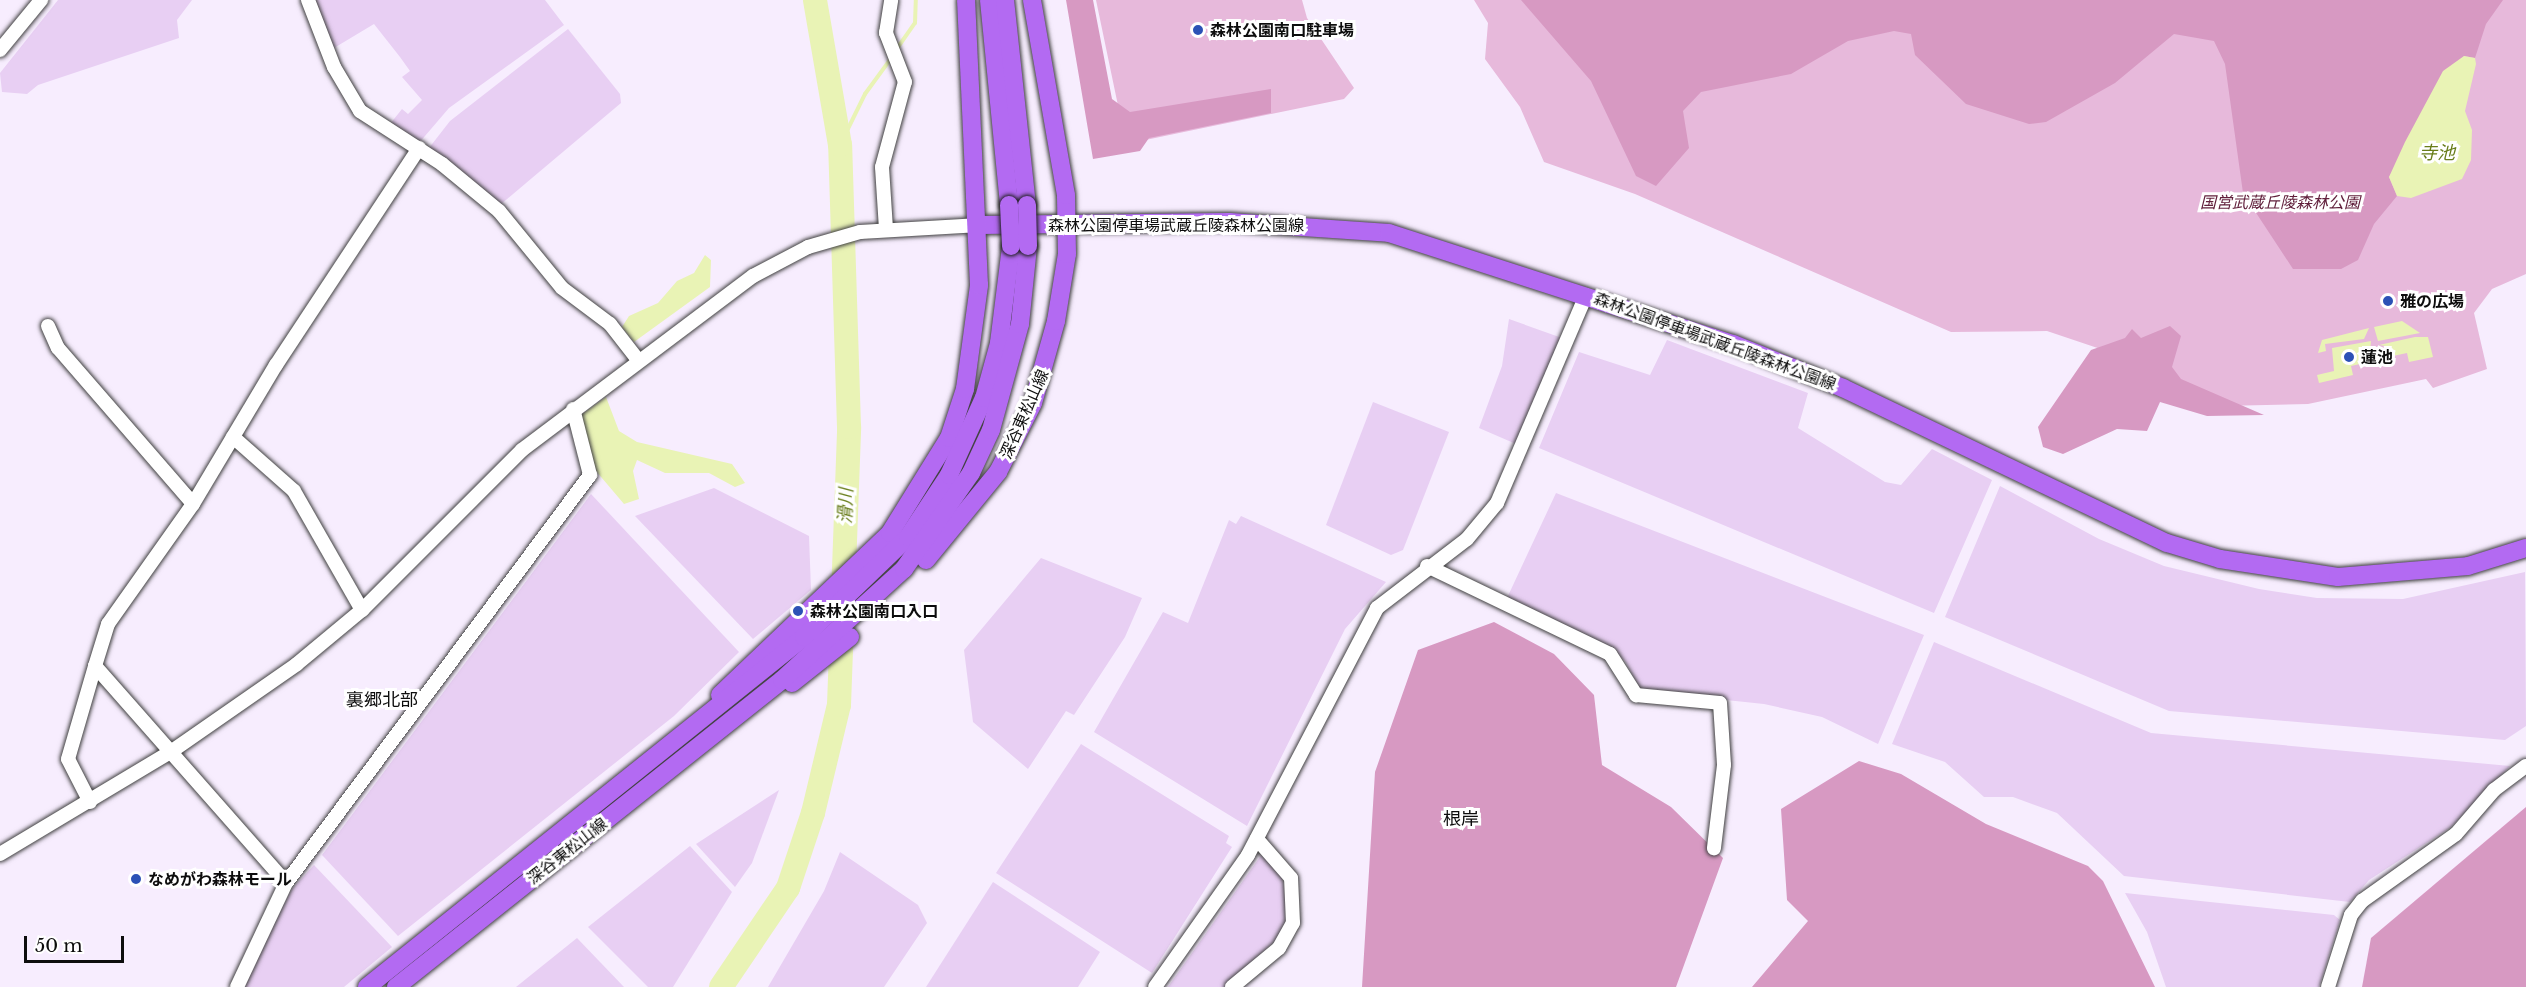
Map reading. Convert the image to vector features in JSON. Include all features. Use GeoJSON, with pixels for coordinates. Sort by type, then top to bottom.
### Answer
{"type":"FeatureCollection","features":[{"type":"Feature","properties":{"kind":"main road","name":"深谷東松山線"},"geometry":{"type":"LineString","coordinates":[[694,726],[728,684],[890,534],[949,438],[965,389],[980,225],[966,0]]}},
{"type":"Feature","properties":{"kind":"main road","name":"深谷東松山線"},"geometry":{"type":"LineString","coordinates":[[988,0],[1018,205]]}},
{"type":"Feature","properties":{"kind":"main road","name":"深谷東松山線"},"geometry":{"type":"LineString","coordinates":[[396,987],[737,716],[904,569],[971,473],[1008,380],[1019,246],[1005,0]]}},
{"type":"Feature","properties":{"kind":"main road","name":"深谷東松山線"},"geometry":{"type":"LineString","coordinates":[[737,716],[815,669],[892,597],[998,472],[1046,364],[1064,282],[1067,226],[1032,0]]}},
{"type":"Feature","properties":{"kind":"main road","name":"森林公園停車場武蔵丘陵森林公園線"},"geometry":{"type":"LineString","coordinates":[[980,225],[1067,226],[1229,222],[1389,233],[1586,295],[1844,388],[2167,543],[2220,560],[2338,577],[2457,568],[2526,549]]}},
{"type":"Feature","properties":{"kind":"main road","name":"深谷東松山線"},"geometry":{"type":"LineString","coordinates":[[367,987],[694,726],[864,584],[908,537],[934,498],[984,398],[999,343],[1019,246]]}},
{"type":"Feature","properties":{"kind":"street"},"geometry":{"type":"LineString","coordinates":[[0,50],[41,0]]}},
{"type":"Feature","properties":{"kind":"street"},"geometry":{"type":"LineString","coordinates":[[308,0],[348,95],[380,127],[418,148],[499,211],[561,288],[610,324],[638,360]]}},
{"type":"Feature","properties":{"kind":"street"},"geometry":{"type":"LineString","coordinates":[[886,229],[882,167],[905,82],[886,33],[891,0]]}},
{"type":"Feature","properties":{"kind":"street"},"geometry":{"type":"LineString","coordinates":[[90,802],[68,759],[108,624],[194,504],[233,437],[418,148]]}},
{"type":"Feature","properties":{"kind":"street"},"geometry":{"type":"LineString","coordinates":[[0,855],[90,802],[253,698],[362,610],[475,493],[573,410],[717,299],[808,247],[870,231],[980,225]]}},
{"type":"Feature","properties":{"kind":"street"},"geometry":{"type":"LineString","coordinates":[[1155,987],[1257,839],[1360,634],[1377,608],[1427,566],[1467,539],[1497,502],[1586,295]]}},
{"type":"Feature","properties":{"kind":"street"},"geometry":{"type":"LineString","coordinates":[[48,326],[58,348],[138,445],[194,504]]}},
{"type":"Feature","properties":{"kind":"street"},"geometry":{"type":"LineString","coordinates":[[237,987],[286,883],[590,475],[573,410]]}},
{"type":"Feature","properties":{"kind":"street"},"geometry":{"type":"LineString","coordinates":[[233,437],[294,490],[362,610]]}},
{"type":"Feature","properties":{"kind":"street"},"geometry":{"type":"LineString","coordinates":[[1427,566],[1610,654],[1636,694],[1720,703],[1724,765],[1714,848]]}},
{"type":"Feature","properties":{"kind":"street"},"geometry":{"type":"LineString","coordinates":[[95,666],[286,883]]}},
{"type":"Feature","properties":{"kind":"street"},"geometry":{"type":"LineString","coordinates":[[2328,987],[2351,915],[2362,900],[2456,834],[2494,790],[2526,766]]}},
{"type":"Feature","properties":{"kind":"street"},"geometry":{"type":"LineString","coordinates":[[1232,987],[1279,948],[1293,923],[1291,878],[1257,839]]}},
{"type":"Feature","properties":{"kind":"shaded area"},"geometry":{"type":"Polygon","coordinates":[[[58,0],[192,0],[177,20],[179,38],[38,85],[27,94],[2,92],[0,73],[58,0]]]}},
{"type":"Feature","properties":{"kind":"shaded area"},"geometry":{"type":"Polygon","coordinates":[[[313,0],[545,0],[564,25],[449,108],[419,143],[390,124],[402,109],[408,114],[422,100],[402,77],[410,71],[400,57],[374,24],[334,48],[313,0]]]}},
{"type":"Feature","properties":{"kind":"shaded area"},"geometry":{"type":"Polygon","coordinates":[[[568,29],[620,94],[621,103],[500,205],[429,148],[450,121],[568,29]]]}},
{"type":"Feature","properties":{"kind":"shaded area"},"geometry":{"type":"Polygon","coordinates":[[[1509,319],[1562,338],[1516,444],[1479,428],[1502,366],[1509,319]]]}},
{"type":"Feature","properties":{"kind":"shaded area"},"geometry":{"type":"Polygon","coordinates":[[[1667,340],[1808,393],[1798,428],[1885,482],[1901,485],[1932,449],[1992,480],[1934,613],[1539,448],[1579,352],[1650,375],[1667,340]]]}},
{"type":"Feature","properties":{"kind":"shaded area"},"geometry":{"type":"Polygon","coordinates":[[[1373,402],[1449,432],[1403,550],[1391,555],[1326,525],[1373,402]]]}},
{"type":"Feature","properties":{"kind":"shaded area"},"geometry":{"type":"Polygon","coordinates":[[[2000,486],[2099,539],[2164,566],[2259,589],[2317,598],[2403,599],[2525,572],[2526,726],[2505,740],[2169,711],[1945,617],[2000,486]]]}},
{"type":"Feature","properties":{"kind":"shaded area"},"geometry":{"type":"Polygon","coordinates":[[[714,488],[809,536],[811,590],[753,639],[635,516],[714,488]]]}},
{"type":"Feature","properties":{"kind":"shaded area"},"geometry":{"type":"Polygon","coordinates":[[[1556,493],[1924,635],[1878,744],[1822,717],[1764,704],[1641,691],[1625,661],[1612,649],[1507,598],[1556,493]]]}},
{"type":"Feature","properties":{"kind":"shaded area"},"geometry":{"type":"Polygon","coordinates":[[[591,494],[739,652],[674,716],[398,936],[322,855],[591,494]]]}},
{"type":"Feature","properties":{"kind":"shaded area"},"geometry":{"type":"Polygon","coordinates":[[[1241,516],[1386,582],[1345,629],[1247,826],[1094,732],[1163,612],[1188,623],[1229,520],[1236,524],[1241,516]]]}},
{"type":"Feature","properties":{"kind":"shaded area"},"geometry":{"type":"Polygon","coordinates":[[[1041,558],[1142,598],[1125,637],[1074,715],[1066,711],[1028,769],[973,722],[964,650],[1041,558]]]}},
{"type":"Feature","properties":{"kind":"shaded area"},"geometry":{"type":"Polygon","coordinates":[[[1934,642],[2151,733],[2510,766],[2451,827],[2369,880],[2350,902],[2124,876],[2057,813],[2013,797],[1984,797],[1945,762],[1892,744],[1934,642]]]}},
{"type":"Feature","properties":{"kind":"shaded area"},"geometry":{"type":"Polygon","coordinates":[[[1081,744],[1229,836],[1226,843],[1232,847],[1152,973],[996,873],[1081,744]]]}},
{"type":"Feature","properties":{"kind":"shaded area"},"geometry":{"type":"Polygon","coordinates":[[[779,790],[752,863],[735,887],[696,844],[779,790]]]}},
{"type":"Feature","properties":{"kind":"shaded area"},"geometry":{"type":"Polygon","coordinates":[[[690,846],[732,892],[673,987],[648,987],[588,927],[690,846]]]}},
{"type":"Feature","properties":{"kind":"shaded area"},"geometry":{"type":"Polygon","coordinates":[[[840,852],[918,905],[927,923],[884,987],[768,987],[824,891],[840,852]]]}},
{"type":"Feature","properties":{"kind":"shaded area"},"geometry":{"type":"Polygon","coordinates":[[[1262,854],[1282,878],[1286,899],[1285,922],[1277,939],[1224,987],[1168,987],[1262,854]]]}},
{"type":"Feature","properties":{"kind":"shaded area"},"geometry":{"type":"Polygon","coordinates":[[[314,865],[392,947],[344,987],[241,987],[292,889],[314,865]]]}},
{"type":"Feature","properties":{"kind":"shaded area"},"geometry":{"type":"Polygon","coordinates":[[[993,882],[1100,952],[1078,987],[926,987],[993,882]]]}},
{"type":"Feature","properties":{"kind":"shaded area"},"geometry":{"type":"Polygon","coordinates":[[[2125,893],[2334,915],[2340,920],[2319,987],[2166,987],[2147,932],[2125,893]]]}},
{"type":"Feature","properties":{"kind":"shaded area"},"geometry":{"type":"Polygon","coordinates":[[[577,938],[624,987],[516,987],[577,938]]]}},
{"type":"Feature","properties":{"kind":"green space"},"geometry":{"type":"Polygon","coordinates":[[[1066,0],[1093,0],[1112,99],[1130,112],[1271,89],[1271,113],[1149,138],[1140,151],[1093,159],[1066,0]]]}},
{"type":"Feature","properties":{"kind":"green space"},"geometry":{"type":"Polygon","coordinates":[[[1096,0],[1302,0],[1307,18],[1354,88],[1344,99],[1126,144],[1096,0]]]}},
{"type":"Feature","properties":{"kind":"green space","name":"国営武蔵丘陵森林公園"},"geometry":{"type":"Polygon","coordinates":[[[1474,0],[2526,0],[2526,274],[2492,289],[2474,313],[2487,369],[2433,388],[2426,379],[2308,404],[2222,406],[2157,368],[2047,331],[1951,332],[1635,194],[1544,162],[1520,107],[1485,59],[1488,23],[1474,0]]]}},
{"type":"Feature","properties":{"kind":"green space"},"geometry":{"type":"Polygon","coordinates":[[[1521,0],[2503,0],[2486,24],[2475,58],[2464,56],[2389,177],[2397,196],[2374,224],[2358,260],[2341,269],[2293,269],[2243,193],[2225,64],[2214,41],[2174,34],[2115,83],[2046,122],[2029,124],[1966,104],[1915,55],[1911,34],[1894,31],[1848,41],[1791,74],[1701,92],[1683,111],[1689,148],[1656,186],[1636,176],[1591,81],[1521,0]]]}},
{"type":"Feature","properties":{"kind":"green space"},"geometry":{"type":"Polygon","coordinates":[[[2170,326],[2181,336],[2172,367],[2181,379],[2264,415],[2207,416],[2160,402],[2147,431],[2117,429],[2063,454],[2043,447],[2038,427],[2091,350],[2125,338],[2132,329],[2141,338],[2170,326]]]}},
{"type":"Feature","properties":{"kind":"green space"},"geometry":{"type":"Polygon","coordinates":[[[1494,622],[1554,654],[1594,695],[1602,765],[1671,807],[1723,858],[1676,987],[1362,987],[1375,772],[1418,650],[1494,622]]]}},
{"type":"Feature","properties":{"kind":"green space"},"geometry":{"type":"Polygon","coordinates":[[[1859,761],[1901,774],[1986,824],[2088,866],[2103,881],[2155,987],[1752,987],[1808,921],[1787,900],[1781,809],[1859,761]]]}},
{"type":"Feature","properties":{"kind":"green space"},"geometry":{"type":"Polygon","coordinates":[[[2526,807],[2526,987],[2362,987],[2371,938],[2526,807]]]}},
{"type":"Feature","properties":{"kind":"water","name":"寺池"},"geometry":{"type":"Polygon","coordinates":[[[2464,56],[2475,58],[2476,64],[2465,111],[2472,130],[2471,160],[2462,179],[2411,198],[2397,196],[2389,177],[2405,142],[2443,71],[2464,56]]]}},
{"type":"Feature","properties":{"kind":"water"},"geometry":{"type":"Polygon","coordinates":[[[705,255],[711,260],[710,287],[634,342],[622,327],[629,316],[658,303],[677,281],[694,273],[705,255]]]}},
{"type":"Feature","properties":{"kind":"water"},"geometry":{"type":"Polygon","coordinates":[[[2402,321],[2420,333],[2378,341],[2374,327],[2402,321]]]}},
{"type":"Feature","properties":{"kind":"water"},"geometry":{"type":"Polygon","coordinates":[[[2369,328],[2364,339],[2325,344],[2326,351],[2318,353],[2322,340],[2369,328]]]}},
{"type":"Feature","properties":{"kind":"water"},"geometry":{"type":"Polygon","coordinates":[[[2415,337],[2428,337],[2433,357],[2409,362],[2407,353],[2388,357],[2386,346],[2379,345],[2415,337]]]}},
{"type":"Feature","properties":{"kind":"water"},"geometry":{"type":"Polygon","coordinates":[[[2371,341],[2369,362],[2351,366],[2353,375],[2319,383],[2317,375],[2334,371],[2332,348],[2371,341]]]}},
{"type":"Feature","properties":{"kind":"water"},"geometry":{"type":"Polygon","coordinates":[[[606,397],[619,431],[637,442],[732,464],[745,483],[735,487],[709,473],[665,473],[637,460],[633,471],[639,499],[624,504],[596,471],[581,415],[606,397]]]}},
{"type":"Feature","properties":{"kind":"waterway","name":"滑川"},"geometry":{"type":"LineString","coordinates":[[721,987],[788,888],[813,813],[839,705],[849,427],[840,145],[815,0]]}},
{"type":"Feature","properties":{"kind":"waterway"},"geometry":{"type":"LineString","coordinates":[[896,50],[915,23],[916,0]]}},
{"type":"Feature","properties":{"kind":"waterway"},"geometry":{"type":"LineString","coordinates":[[840,145],[865,94],[892,57]]}},
{"type":"Feature","properties":{"kind":"place","name":"森林公園南口駐車場"},"geometry":{"type":"Point","coordinates":[1198,30]}},
{"type":"Feature","properties":{"kind":"place","name":"雅の広場"},"geometry":{"type":"Point","coordinates":[2388,301]}},
{"type":"Feature","properties":{"kind":"place","name":"蓮池"},"geometry":{"type":"Point","coordinates":[2349,357]}},
{"type":"Feature","properties":{"kind":"place","name":"森林公園南口入口"},"geometry":{"type":"Point","coordinates":[798,611]}},
{"type":"Feature","properties":{"kind":"place","name":"なめがわ森林モール"},"geometry":{"type":"Point","coordinates":[136,879]}},
{"type":"Feature","properties":{"kind":"district","name":"裏郷北部"},"geometry":{"type":"Point","coordinates":[382,700]}},
{"type":"Feature","properties":{"kind":"district","name":"根岸"},"geometry":{"type":"Point","coordinates":[1461,819]}}]}
